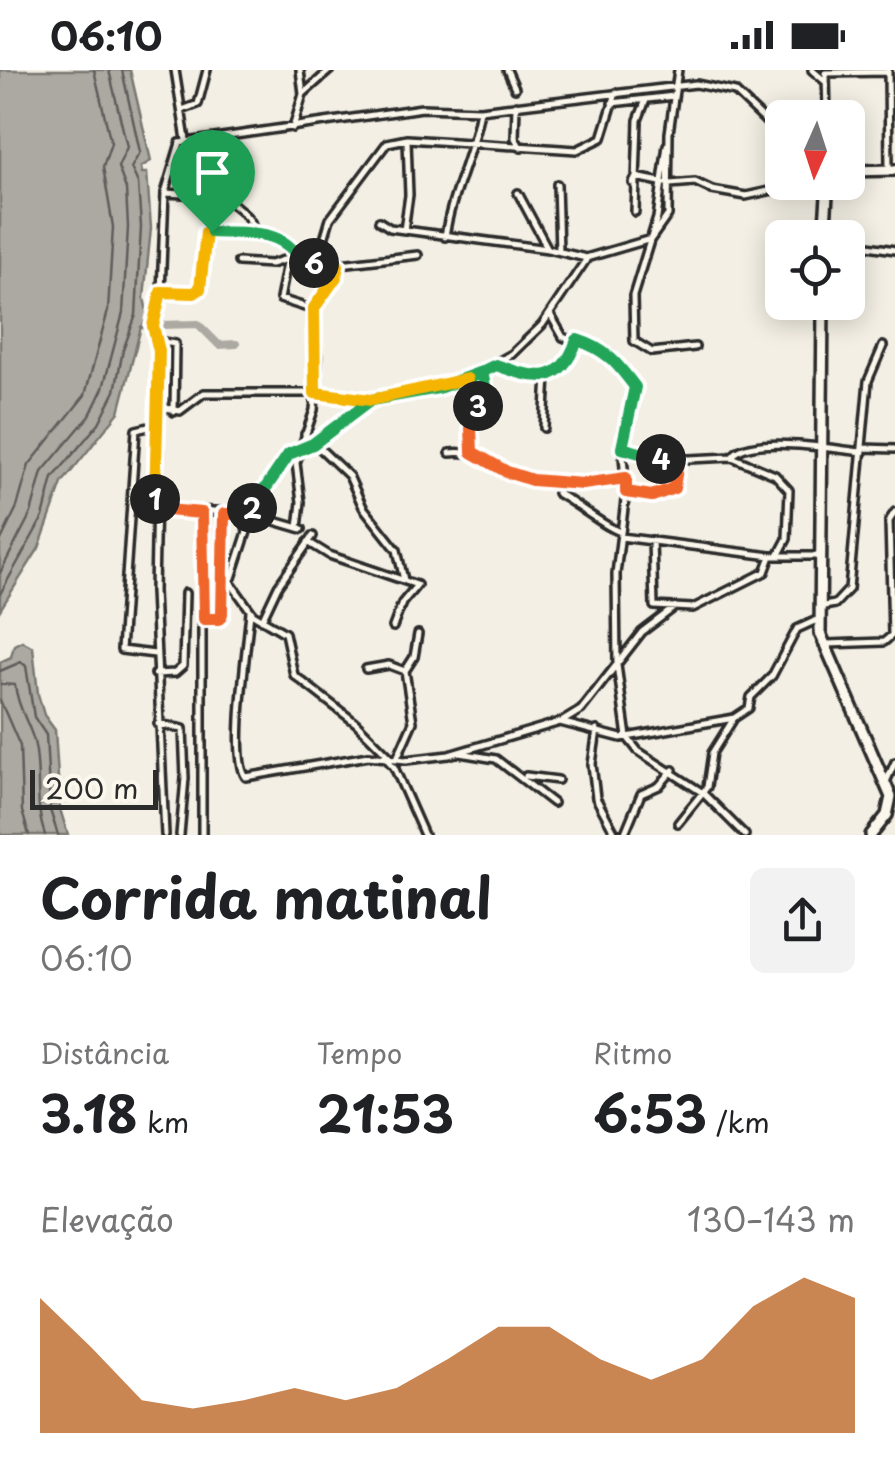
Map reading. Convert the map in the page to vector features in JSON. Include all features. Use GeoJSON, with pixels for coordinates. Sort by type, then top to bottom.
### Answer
{"type":"FeatureCollection","features":[{"type":"Feature","properties":{"kind":"main road"},"geometry":{"type":"LineString","coordinates":[[865,171],[892,170]]}},
{"type":"Feature","properties":{"kind":"main road"},"geometry":{"type":"LineString","coordinates":[[823,320],[825,446],[819,613],[824,644],[885,783],[890,808],[871,835]]}},
{"type":"Feature","properties":{"kind":"street"},"geometry":{"type":"LineString","coordinates":[[175,70],[186,140]]}},
{"type":"Feature","properties":{"kind":"street"},"geometry":{"type":"LineString","coordinates":[[182,110],[198,104],[207,70]]}},
{"type":"Feature","properties":{"kind":"street"},"geometry":{"type":"LineString","coordinates":[[293,128],[303,94],[300,70]]}},
{"type":"Feature","properties":{"kind":"street"},"geometry":{"type":"LineString","coordinates":[[303,94],[330,70]]}},
{"type":"Feature","properties":{"kind":"street"},"geometry":{"type":"LineString","coordinates":[[507,70],[514,88]]}},
{"type":"Feature","properties":{"kind":"street"},"geometry":{"type":"LineString","coordinates":[[678,70],[651,239],[633,296],[634,341],[652,352],[695,346]]}},
{"type":"Feature","properties":{"kind":"street"},"geometry":{"type":"LineString","coordinates":[[812,70],[826,82]]}},
{"type":"Feature","properties":{"kind":"street"},"geometry":{"type":"LineString","coordinates":[[826,100],[826,71],[888,71],[892,170]]}},
{"type":"Feature","properties":{"kind":"street"},"geometry":{"type":"LineString","coordinates":[[164,835],[155,654],[157,337],[153,326],[161,292],[165,193],[176,150],[186,140],[422,108],[480,110],[673,85],[711,84],[735,92],[765,121]]}},
{"type":"Feature","properties":{"kind":"street"},"geometry":{"type":"LineString","coordinates":[[317,263],[330,218],[387,143],[407,139],[566,150],[593,145],[604,135],[616,93]]}},
{"type":"Feature","properties":{"kind":"street"},"geometry":{"type":"LineString","coordinates":[[612,103],[674,96]]}},
{"type":"Feature","properties":{"kind":"street"},"geometry":{"type":"LineString","coordinates":[[635,212],[638,120],[646,100]]}},
{"type":"Feature","properties":{"kind":"street"},"geometry":{"type":"LineString","coordinates":[[516,105],[515,138],[521,148]]}},
{"type":"Feature","properties":{"kind":"street"},"geometry":{"type":"LineString","coordinates":[[445,238],[452,202],[474,145],[480,110]]}},
{"type":"Feature","properties":{"kind":"street"},"geometry":{"type":"LineString","coordinates":[[404,230],[410,182],[407,139]]}},
{"type":"Feature","properties":{"kind":"street"},"geometry":{"type":"LineString","coordinates":[[379,221],[445,238],[558,250],[589,258],[651,239],[668,215],[669,139]]}},
{"type":"Feature","properties":{"kind":"street"},"geometry":{"type":"LineString","coordinates":[[633,183],[636,178],[658,184],[695,182],[712,190],[746,196],[765,192]]}},
{"type":"Feature","properties":{"kind":"street"},"geometry":{"type":"LineString","coordinates":[[558,184],[558,250]]}},
{"type":"Feature","properties":{"kind":"street"},"geometry":{"type":"LineString","coordinates":[[518,192],[548,249]]}},
{"type":"Feature","properties":{"kind":"street"},"geometry":{"type":"LineString","coordinates":[[165,193],[204,198],[215,194],[251,216],[255,231]]}},
{"type":"Feature","properties":{"kind":"street"},"geometry":{"type":"LineString","coordinates":[[161,292],[194,293],[200,289],[206,232],[255,231],[288,244],[301,262],[338,265],[418,255]]}},
{"type":"Feature","properties":{"kind":"street"},"geometry":{"type":"LineString","coordinates":[[865,246],[895,250]]}},
{"type":"Feature","properties":{"kind":"street"},"geometry":{"type":"LineString","coordinates":[[238,262],[272,264],[296,254]]}},
{"type":"Feature","properties":{"kind":"street"},"geometry":{"type":"LineString","coordinates":[[157,406],[174,412],[185,410],[204,393],[315,393],[371,400],[438,388],[496,365],[524,344],[589,258]]}},
{"type":"Feature","properties":{"kind":"street"},"geometry":{"type":"LineString","coordinates":[[287,259],[280,299],[314,310]]}},
{"type":"Feature","properties":{"kind":"street"},"geometry":{"type":"LineString","coordinates":[[155,509],[246,513],[300,529],[300,448],[314,411],[314,310],[338,265]]}},
{"type":"Feature","properties":{"kind":"street"},"geometry":{"type":"LineString","coordinates":[[550,314],[558,332],[606,351],[635,387],[622,448],[626,492],[616,574],[617,666],[627,737],[638,751],[704,793],[745,835]]}},
{"type":"Feature","properties":{"kind":"street"},"geometry":{"type":"LineString","coordinates":[[157,337],[175,344],[174,412]]}},
{"type":"Feature","properties":{"kind":"street"},"geometry":{"type":"LineString","coordinates":[[496,365],[547,376],[566,365],[577,340]]}},
{"type":"Feature","properties":{"kind":"street"},"geometry":{"type":"LineString","coordinates":[[560,722],[627,737],[734,718],[749,708],[751,696],[772,676],[797,628],[835,604],[849,589],[868,381],[883,346]]}},
{"type":"Feature","properties":{"kind":"street"},"geometry":{"type":"LineString","coordinates":[[472,452],[471,428],[485,386],[482,372]]}},
{"type":"Feature","properties":{"kind":"street"},"geometry":{"type":"LineString","coordinates":[[544,428],[547,376]]}},
{"type":"Feature","properties":{"kind":"street"},"geometry":{"type":"LineString","coordinates":[[232,578],[247,532],[246,513],[289,454],[314,443],[371,400]]}},
{"type":"Feature","properties":{"kind":"street"},"geometry":{"type":"LineString","coordinates":[[155,654],[121,650],[136,430],[156,424]]}},
{"type":"Feature","properties":{"kind":"street"},"geometry":{"type":"LineString","coordinates":[[304,432],[326,449],[349,476],[364,507],[398,553],[404,580]]}},
{"type":"Feature","properties":{"kind":"street"},"geometry":{"type":"LineString","coordinates":[[622,448],[678,461],[732,457],[748,446],[895,449]]}},
{"type":"Feature","properties":{"kind":"street"},"geometry":{"type":"LineString","coordinates":[[450,453],[472,452],[507,472],[532,480],[583,484],[626,478]]}},
{"type":"Feature","properties":{"kind":"street"},"geometry":{"type":"LineString","coordinates":[[652,540],[652,606],[693,608],[721,598],[741,582],[765,572],[786,538],[788,485],[732,457]]}},
{"type":"Feature","properties":{"kind":"street"},"geometry":{"type":"LineString","coordinates":[[626,492],[652,496],[674,488],[678,461]]}},
{"type":"Feature","properties":{"kind":"street"},"geometry":{"type":"LineString","coordinates":[[558,493],[596,514],[609,529],[621,534],[775,556],[821,556]]}},
{"type":"Feature","properties":{"kind":"street"},"geometry":{"type":"LineString","coordinates":[[824,644],[887,641],[892,635],[894,590],[889,522],[895,512]]}},
{"type":"Feature","properties":{"kind":"street"},"geometry":{"type":"LineString","coordinates":[[202,513],[202,835]]}},
{"type":"Feature","properties":{"kind":"street"},"geometry":{"type":"LineString","coordinates":[[204,619],[221,617],[224,514]]}},
{"type":"Feature","properties":{"kind":"street"},"geometry":{"type":"LineString","coordinates":[[262,620],[278,586],[310,539],[329,555],[419,587],[402,603],[393,627]]}},
{"type":"Feature","properties":{"kind":"street"},"geometry":{"type":"LineString","coordinates":[[224,572],[232,578],[250,612],[285,633],[294,675],[356,723],[390,757],[424,835]]}},
{"type":"Feature","properties":{"kind":"street"},"geometry":{"type":"LineString","coordinates":[[156,674],[175,672],[184,666],[185,593]]}},
{"type":"Feature","properties":{"kind":"street"},"geometry":{"type":"LineString","coordinates":[[250,612],[242,724],[243,774],[390,757],[412,760],[457,752],[560,722],[579,712],[642,632],[675,607]]}},
{"type":"Feature","properties":{"kind":"street"},"geometry":{"type":"LineString","coordinates":[[390,757],[412,722],[404,670],[414,657],[418,634]]}},
{"type":"Feature","properties":{"kind":"street"},"geometry":{"type":"LineString","coordinates":[[366,668],[389,665],[404,670]]}},
{"type":"Feature","properties":{"kind":"street"},"geometry":{"type":"LineString","coordinates":[[678,823],[704,793],[712,753],[734,718]]}},
{"type":"Feature","properties":{"kind":"street"},"geometry":{"type":"LineString","coordinates":[[158,724],[183,729],[185,778],[180,835]]}},
{"type":"Feature","properties":{"kind":"street"},"geometry":{"type":"LineString","coordinates":[[596,730],[592,764],[596,798],[616,833],[624,835],[641,794],[659,786],[673,770]]}},
{"type":"Feature","properties":{"kind":"street"},"geometry":{"type":"LineString","coordinates":[[457,752],[496,758],[553,802]]}},
{"type":"Feature","properties":{"kind":"street"},"geometry":{"type":"LineString","coordinates":[[885,783],[895,762]]}},
{"type":"Feature","properties":{"kind":"street"},"geometry":{"type":"LineString","coordinates":[[522,776],[558,780]]}},
{"type":"Feature","properties":{"kind":"water"},"geometry":{"type":"Polygon","coordinates":[[[0,70],[130,70],[151,161],[141,167],[142,173],[147,173],[151,228],[144,298],[148,316],[143,325],[168,325],[150,331],[141,327],[119,412],[62,483],[39,548],[0,610],[0,70]]]}},
{"type":"Feature","properties":{"kind":"water"},"geometry":{"type":"Polygon","coordinates":[[[22,641],[33,647],[38,694],[44,715],[55,730],[60,809],[68,835],[0,835],[0,662],[11,657],[14,645],[22,641]]]}},
{"type":"Feature","properties":{"kind":"waterway"},"geometry":{"type":"LineString","coordinates":[[161,325],[198,324],[219,345],[236,344]]}},
{"type":"Feature","properties":{"kind":"route"},"geometry":{"type":"LineString","coordinates":[[212,232],[206,232],[201,287],[194,293],[161,292],[153,326],[159,351],[155,509],[202,513],[204,619],[216,620],[222,614],[224,514],[249,514],[259,493],[289,454],[313,444],[371,400],[383,396],[438,388],[462,382],[482,372],[485,386],[471,428],[472,452],[507,472],[532,480],[583,484],[626,478],[626,492],[652,496],[674,488],[678,461],[622,448],[635,387],[606,351],[577,340],[566,365],[547,376],[496,365],[462,382],[383,396],[374,400],[371,400],[331,393],[315,393],[318,363],[314,308],[336,277],[338,265],[301,262],[288,244],[255,231],[212,232]]}}]}
